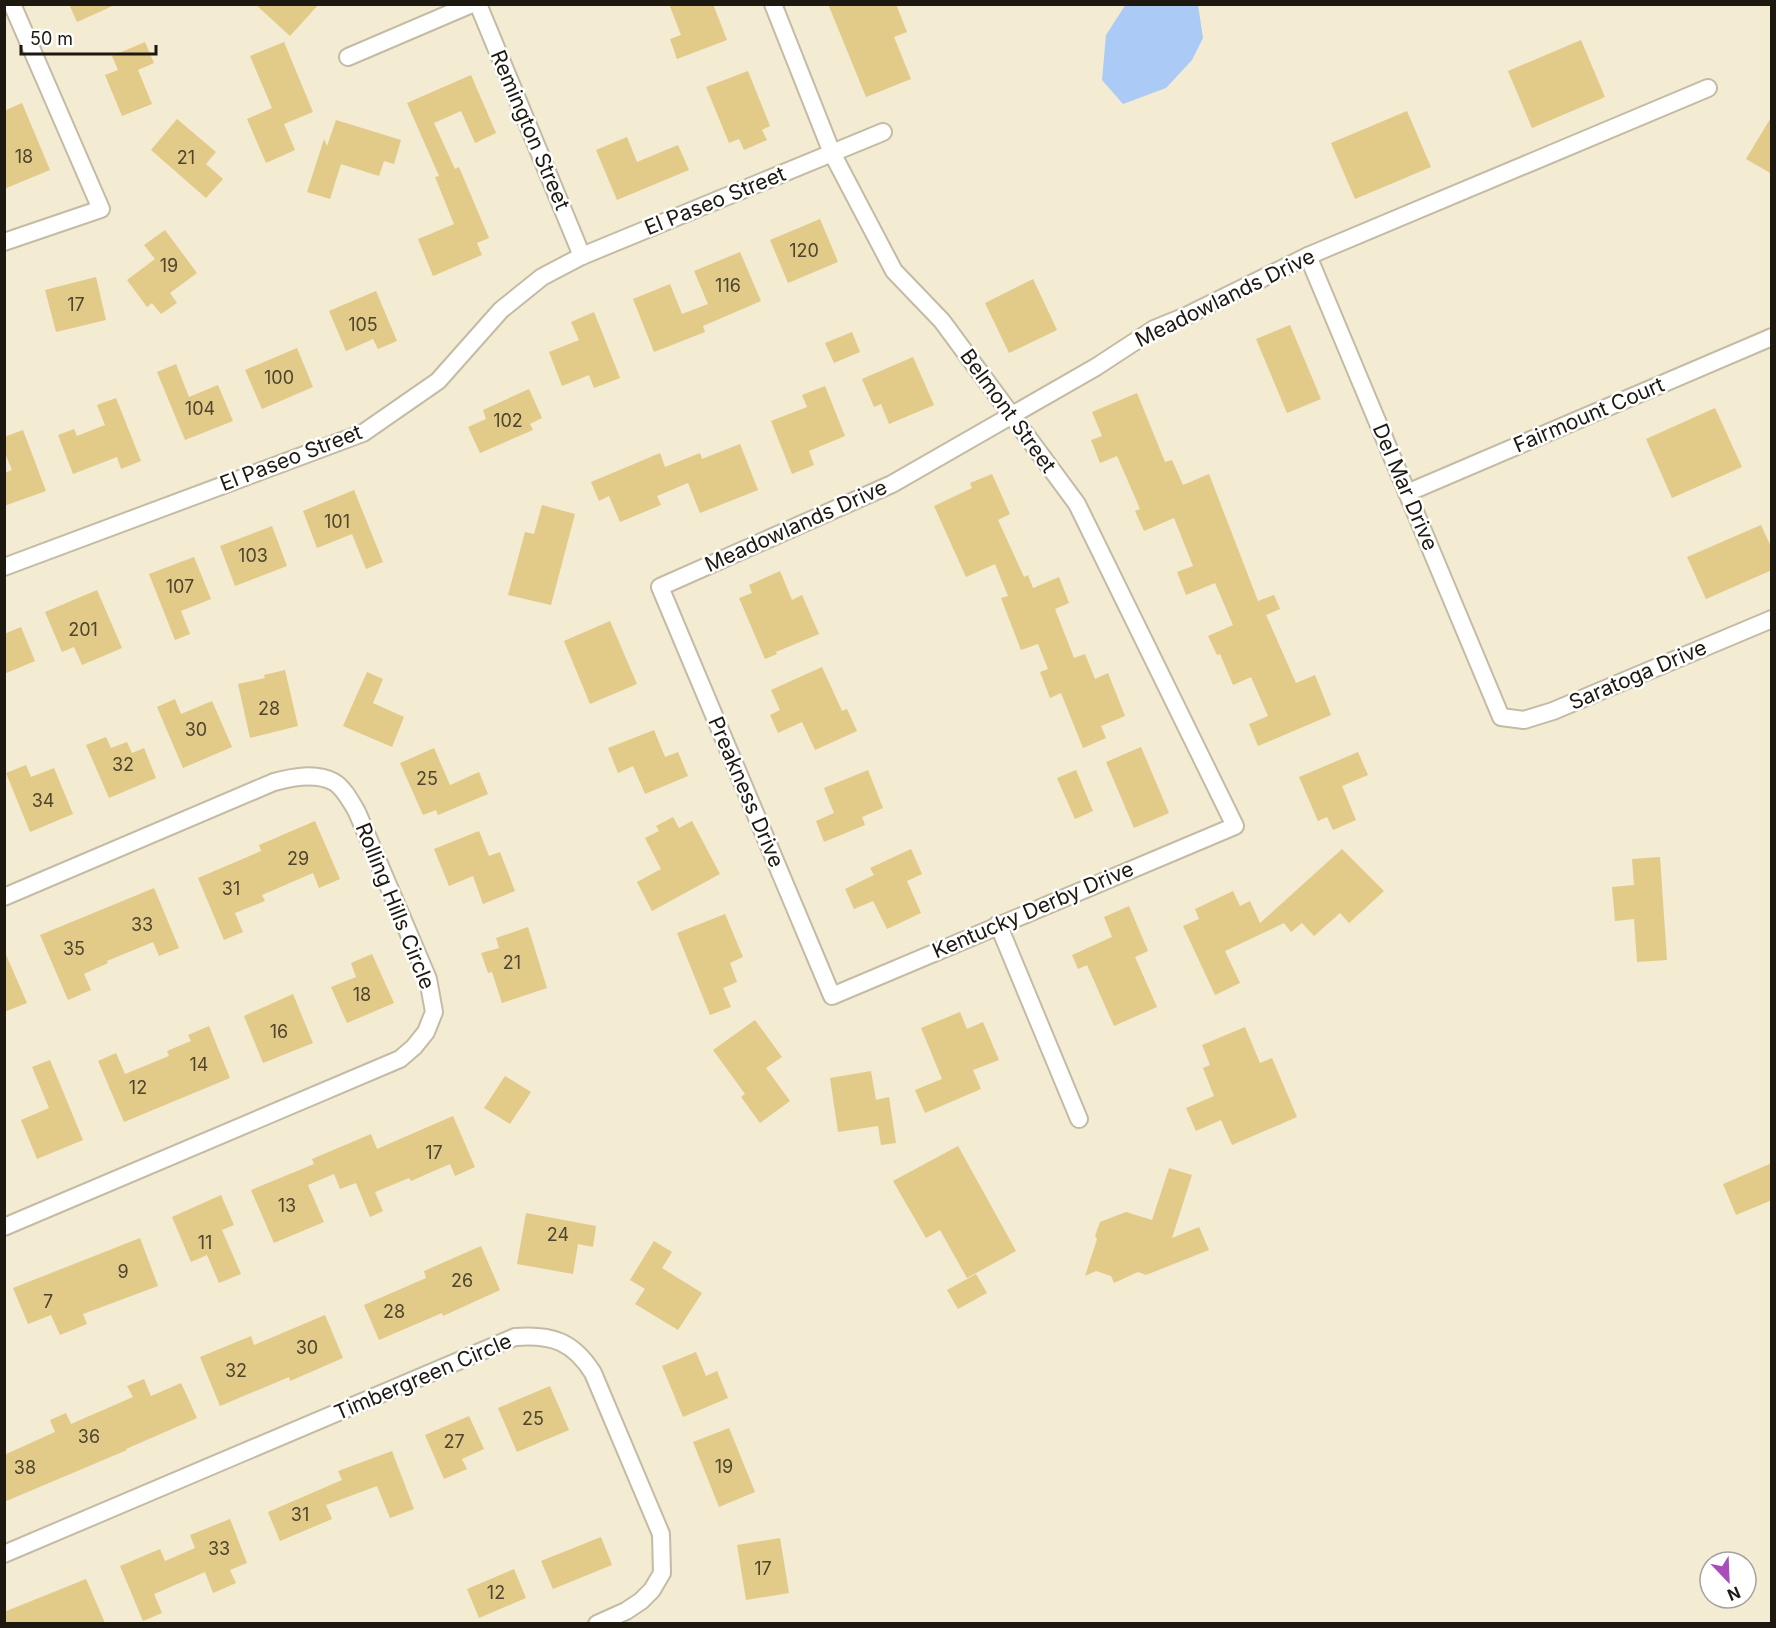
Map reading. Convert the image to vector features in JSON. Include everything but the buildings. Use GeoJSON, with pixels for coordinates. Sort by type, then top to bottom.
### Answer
{"type":"FeatureCollection","features":[{"type":"Feature","properties":{"kind":"street"},"geometry":{"type":"LineString","coordinates":[[4,242],[101,208],[12,4]]}},
{"type":"Feature","properties":{"kind":"street"},"geometry":{"type":"LineString","coordinates":[[348,57],[472,4]]}},
{"type":"Feature","properties":{"kind":"street","name":"Remington Street"},"geometry":{"type":"LineString","coordinates":[[478,4],[582,256]]}},
{"type":"Feature","properties":{"kind":"street","name":"Belmont Street"},"geometry":{"type":"LineString","coordinates":[[772,4],[832,153],[894,271],[942,321],[1077,504],[1235,826]]}},
{"type":"Feature","properties":{"kind":"street","name":"Meadowlands Drive"},"geometry":{"type":"LineString","coordinates":[[660,587],[892,484],[1012,417],[1154,329],[1186,316],[1308,256],[1708,88]]}},
{"type":"Feature","properties":{"kind":"street","name":"El Paseo Street"},"geometry":{"type":"LineString","coordinates":[[4,567],[363,433],[438,381],[501,310],[542,277],[582,256],[883,132]]}},
{"type":"Feature","properties":{"kind":"street","name":"Del Mar Drive"},"geometry":{"type":"LineString","coordinates":[[1308,256],[1501,717]]}},
{"type":"Feature","properties":{"kind":"street","name":"Fairmount Court"},"geometry":{"type":"LineString","coordinates":[[1407,493],[1772,338]]}},
{"type":"Feature","properties":{"kind":"street","name":"Preakness Drive"},"geometry":{"type":"LineString","coordinates":[[660,587],[832,996]]}},
{"type":"Feature","properties":{"kind":"street","name":"Saratoga Drive"},"geometry":{"type":"LineString","coordinates":[[1501,717],[1524,720],[1553,711],[1772,619]]}},
{"type":"Feature","properties":{"kind":"street","name":"Rolling Hills Circle"},"geometry":{"type":"LineString","coordinates":[[4,897],[274,782],[294,777],[334,782],[348,796],[357,812],[428,979],[434,1012],[426,1032],[400,1059],[4,1227]]}},
{"type":"Feature","properties":{"kind":"street","name":"Kentucky Derby Drive"},"geometry":{"type":"LineString","coordinates":[[832,996],[1235,826]]}},
{"type":"Feature","properties":{"kind":"street"},"geometry":{"type":"LineString","coordinates":[[999,924],[1078,1119]]}},
{"type":"Feature","properties":{"kind":"street","name":"Timbergreen Circle"},"geometry":{"type":"LineString","coordinates":[[4,1554],[515,1337],[534,1336],[551,1338],[571,1347],[585,1360],[593,1373],[661,1534],[662,1573],[652,1590],[626,1611],[597,1623]]}},
{"type":"Feature","properties":{"kind":"water"},"geometry":{"type":"Polygon","coordinates":[[[1126,4],[1198,5],[1203,38],[1192,60],[1166,88],[1123,104],[1102,80],[1106,35],[1126,4]]]}}]}
